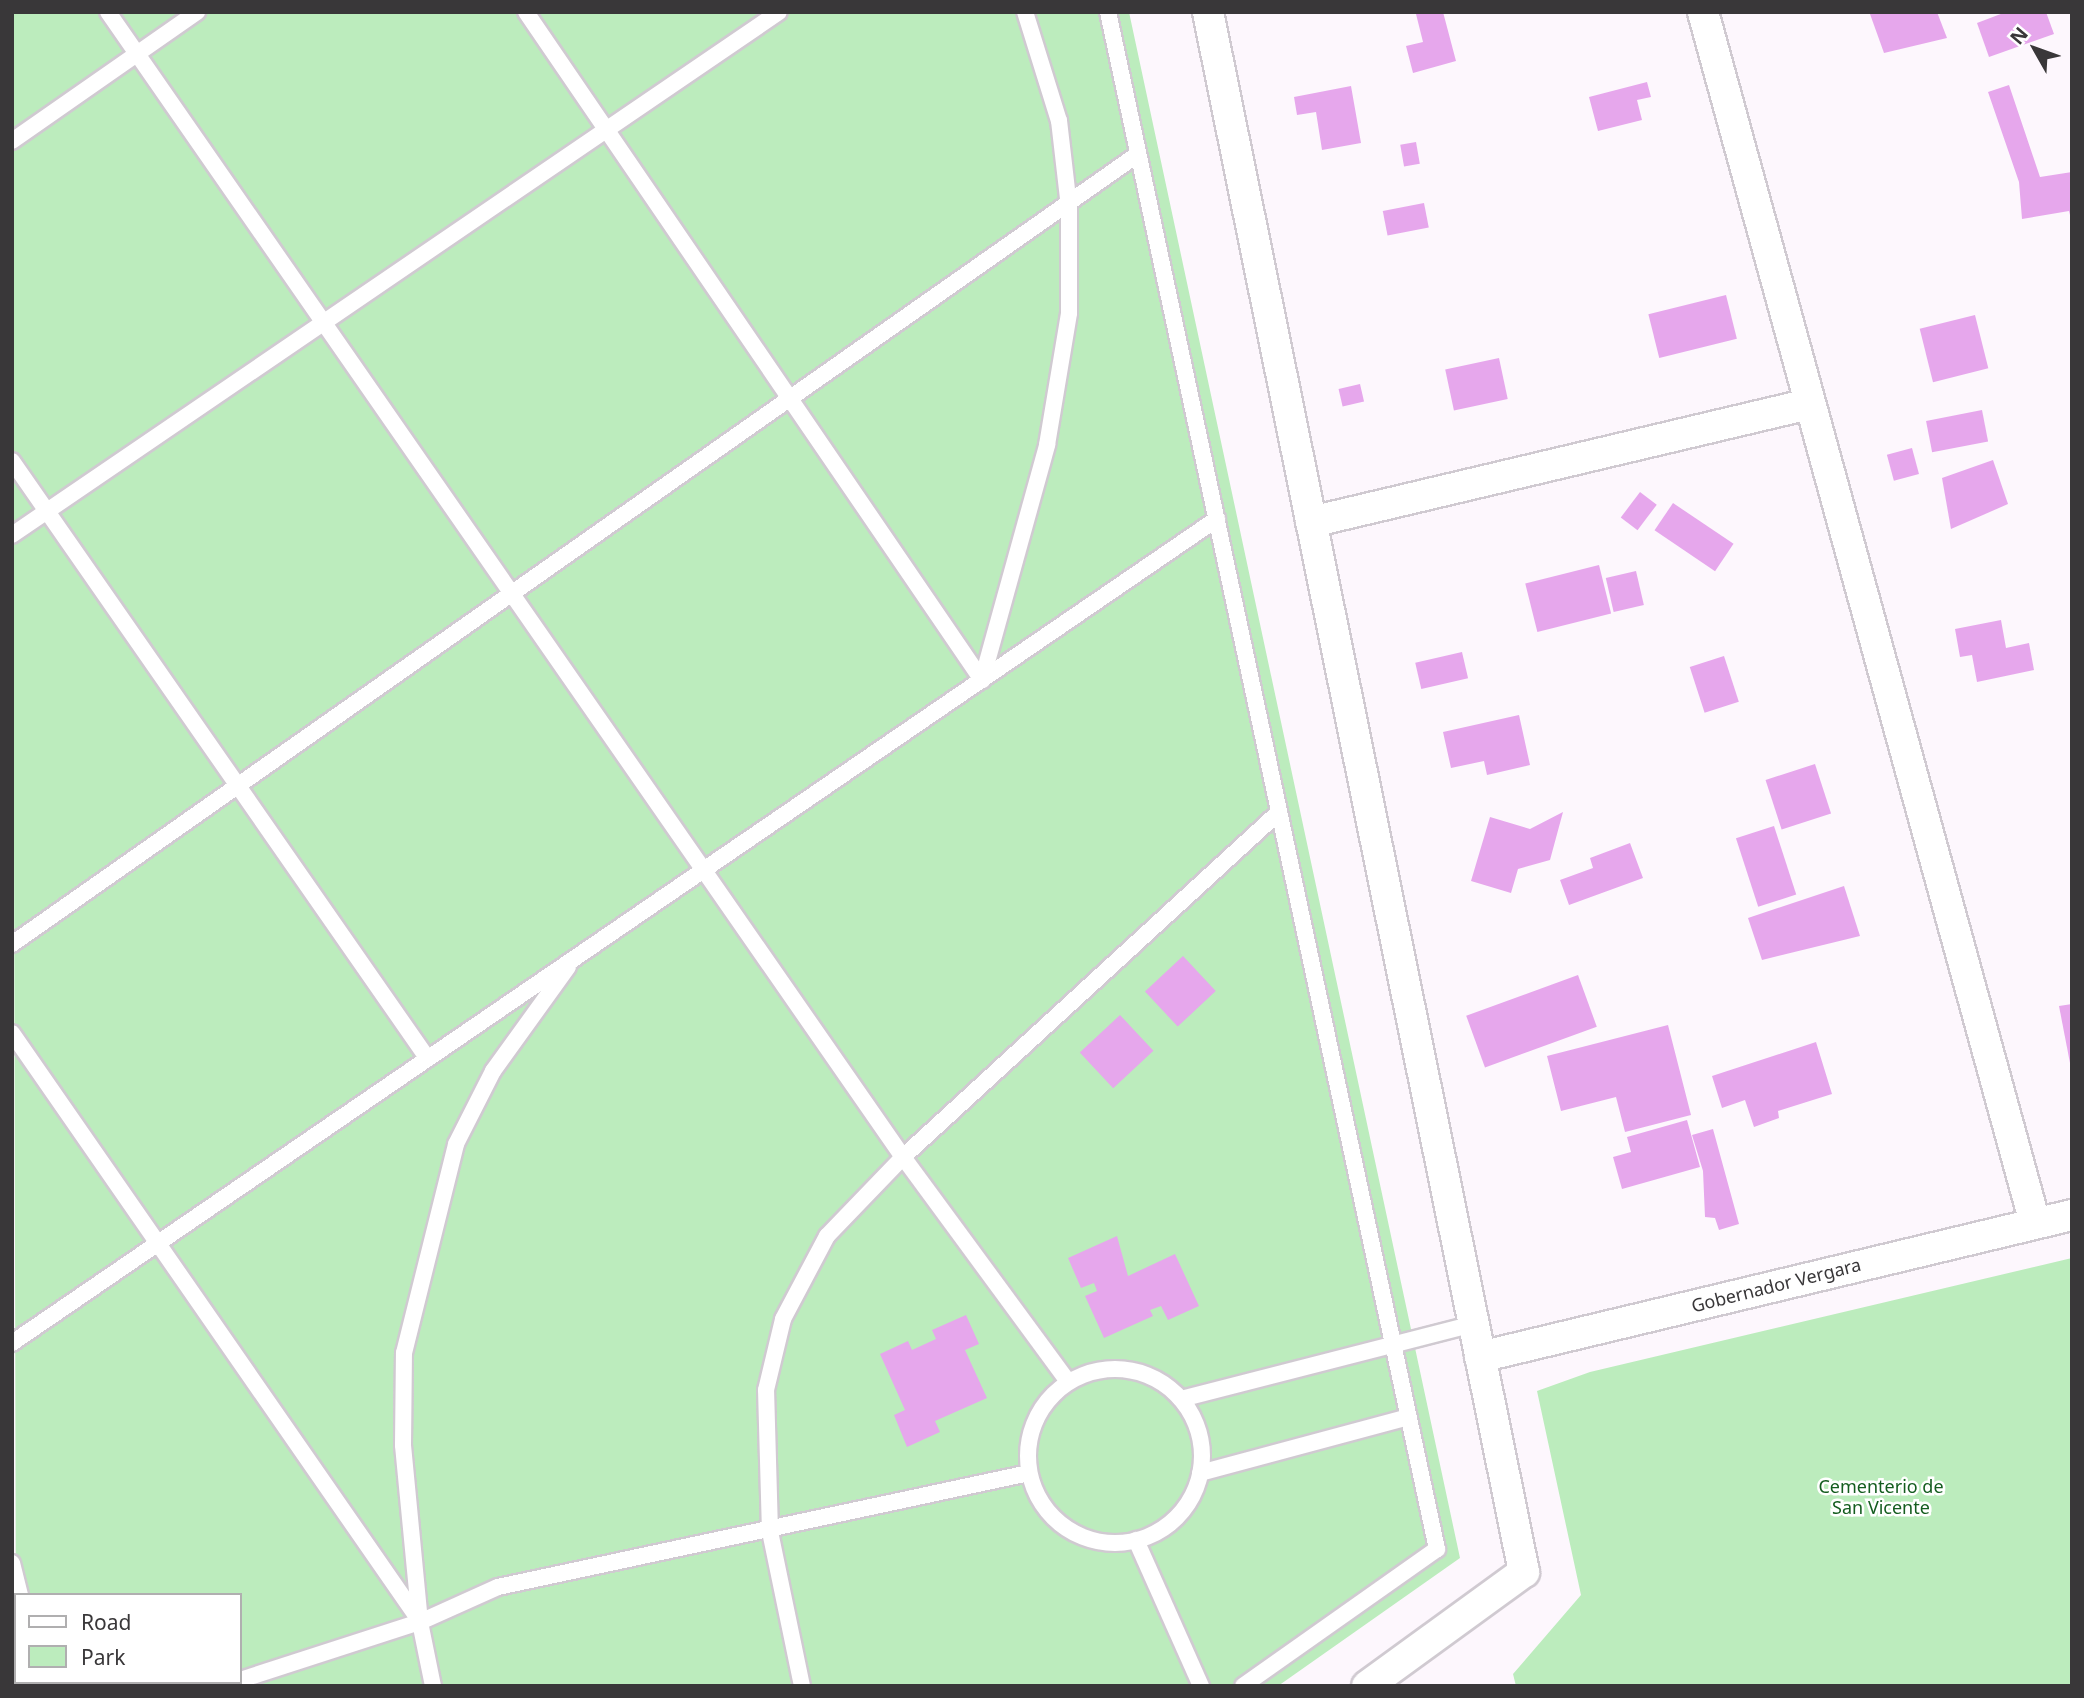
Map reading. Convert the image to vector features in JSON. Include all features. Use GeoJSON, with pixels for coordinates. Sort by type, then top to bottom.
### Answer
{"type":"FeatureCollection","features":[{"type":"Feature","properties":{"kind":"street"},"geometry":{"type":"LineString","coordinates":[[1208,12],[1524,1572],[1367,1686]]}},
{"type":"Feature","properties":{"kind":"street"},"geometry":{"type":"LineString","coordinates":[[1703,12],[2035,1223]]}},
{"type":"Feature","properties":{"kind":"street"},"geometry":{"type":"LineString","coordinates":[[1311,522],[1809,404]]}},
{"type":"Feature","properties":{"kind":"street","name":"Gobernador Vergara"},"geometry":{"type":"LineString","coordinates":[[1480,1357],[2072,1215]]}},
{"type":"Feature","properties":{"kind":"lane"},"geometry":{"type":"LineString","coordinates":[[108,12],[707,868],[903,1157],[1068,1382]]}},
{"type":"Feature","properties":{"kind":"lane"},"geometry":{"type":"LineString","coordinates":[[12,141],[197,12]]}},
{"type":"Feature","properties":{"kind":"lane"},"geometry":{"type":"LineString","coordinates":[[526,12],[982,680]]}},
{"type":"Feature","properties":{"kind":"lane"},"geometry":{"type":"LineString","coordinates":[[12,536],[779,12]]}},
{"type":"Feature","properties":{"kind":"lane"},"geometry":{"type":"LineString","coordinates":[[982,680],[1047,445],[1069,313],[1069,207],[1059,121],[1025,12]]}},
{"type":"Feature","properties":{"kind":"lane"},"geometry":{"type":"LineString","coordinates":[[1108,12],[1437,1549],[1243,1686]]}},
{"type":"Feature","properties":{"kind":"lane"},"geometry":{"type":"LineString","coordinates":[[12,944],[1069,207],[1139,154]]}},
{"type":"Feature","properties":{"kind":"lane"},"geometry":{"type":"LineString","coordinates":[[12,461],[428,1059]]}},
{"type":"Feature","properties":{"kind":"lane"},"geometry":{"type":"LineString","coordinates":[[12,1343],[1217,519]]}},
{"type":"Feature","properties":{"kind":"lane"},"geometry":{"type":"LineString","coordinates":[[802,1686],[770,1532],[766,1390],[783,1319],[827,1236],[903,1157],[1279,812]]}},
{"type":"Feature","properties":{"kind":"lane"},"geometry":{"type":"LineString","coordinates":[[433,1686],[420,1622],[403,1445],[404,1353],[428,1242],[456,1144],[493,1071],[575,958]]}},
{"type":"Feature","properties":{"kind":"lane"},"geometry":{"type":"LineString","coordinates":[[12,1033],[420,1622]]}},
{"type":"Feature","properties":{"kind":"lane"},"geometry":{"type":"LineString","coordinates":[[1181,1399],[1474,1324]]}},
{"type":"Feature","properties":{"kind":"lane"},"geometry":{"type":"LineString","coordinates":[[1091,1372],[1140,1372],[1181,1399],[1199,1434],[1200,1473],[1178,1516],[1136,1540],[1108,1543],[1057,1522],[1029,1473],[1035,1422],[1068,1382],[1091,1372]]}},
{"type":"Feature","properties":{"kind":"lane"},"geometry":{"type":"LineString","coordinates":[[1200,1473],[1409,1417]]}},
{"type":"Feature","properties":{"kind":"lane"},"geometry":{"type":"LineString","coordinates":[[242,1681],[420,1622],[498,1587],[770,1532],[1029,1473]]}},
{"type":"Feature","properties":{"kind":"lane"},"geometry":{"type":"LineString","coordinates":[[1136,1540],[1201,1686]]}},
{"type":"Feature","properties":{"kind":"lane"},"geometry":{"type":"LineString","coordinates":[[12,1563],[20,1593]]}},
{"type":"Feature","properties":{"kind":"green space"},"geometry":{"type":"Polygon","coordinates":[[[12,12],[1129,12],[1460,1558],[1278,1686],[21,1686],[242,1684],[242,1593],[16,1593],[12,12]]]}},
{"type":"Feature","properties":{"kind":"green space","name":"Cementerio de San Vicente"},"geometry":{"type":"Polygon","coordinates":[[[2072,1258],[2072,1686],[1516,1686],[1513,1674],[1581,1595],[1537,1391],[1590,1372],[2072,1258]]]}},
{"type":"Feature","properties":{"kind":"building"},"geometry":{"type":"Polygon","coordinates":[[[1443,12],[1456,61],[1413,73],[1406,46],[1423,42],[1416,14],[1443,12]]]}},
{"type":"Feature","properties":{"kind":"building"},"geometry":{"type":"Polygon","coordinates":[[[1937,12],[1947,38],[1884,53],[1870,14],[1937,12]]]}},
{"type":"Feature","properties":{"kind":"building"},"geometry":{"type":"Polygon","coordinates":[[[2006,12],[2046,12],[2054,34],[1989,57],[1977,23],[2006,12]]]}},
{"type":"Feature","properties":{"kind":"building"},"geometry":{"type":"Polygon","coordinates":[[[1647,82],[1651,97],[1637,100],[1642,120],[1598,131],[1589,97],[1647,82]]]}},
{"type":"Feature","properties":{"kind":"building"},"geometry":{"type":"Polygon","coordinates":[[[2009,85],[2040,177],[2072,172],[2072,223],[2069,211],[2022,219],[2019,182],[1988,92],[2009,85]]]}},
{"type":"Feature","properties":{"kind":"building"},"geometry":{"type":"Polygon","coordinates":[[[1351,86],[1361,143],[1322,150],[1316,112],[1297,115],[1294,97],[1351,86]]]}},
{"type":"Feature","properties":{"kind":"building"},"geometry":{"type":"Polygon","coordinates":[[[1416,142],[1420,164],[1404,166],[1400,145],[1416,142]]]}},
{"type":"Feature","properties":{"kind":"building"},"geometry":{"type":"Polygon","coordinates":[[[1424,203],[1429,228],[1388,236],[1383,211],[1424,203]]]}},
{"type":"Feature","properties":{"kind":"building"},"geometry":{"type":"Polygon","coordinates":[[[1726,295],[1737,339],[1659,358],[1648,314],[1726,295]]]}},
{"type":"Feature","properties":{"kind":"building"},"geometry":{"type":"Polygon","coordinates":[[[1975,315],[1988,368],[1933,382],[1920,329],[1975,315]]]}},
{"type":"Feature","properties":{"kind":"building"},"geometry":{"type":"Polygon","coordinates":[[[1499,358],[1508,399],[1454,411],[1445,369],[1499,358]]]}},
{"type":"Feature","properties":{"kind":"building"},"geometry":{"type":"Polygon","coordinates":[[[1360,384],[1364,402],[1343,406],[1339,389],[1360,384]]]}},
{"type":"Feature","properties":{"kind":"building"},"geometry":{"type":"Polygon","coordinates":[[[1982,410],[1988,441],[1932,452],[1926,421],[1982,410]]]}},
{"type":"Feature","properties":{"kind":"building"},"geometry":{"type":"Polygon","coordinates":[[[1912,448],[1919,474],[1894,481],[1887,455],[1912,448]]]}},
{"type":"Feature","properties":{"kind":"building"},"geometry":{"type":"Polygon","coordinates":[[[1993,460],[2008,504],[1951,529],[1942,478],[1993,460]]]}},
{"type":"Feature","properties":{"kind":"building"},"geometry":{"type":"Polygon","coordinates":[[[1640,492],[1657,505],[1638,530],[1621,518],[1640,492]]]}},
{"type":"Feature","properties":{"kind":"building"},"geometry":{"type":"Polygon","coordinates":[[[1673,503],[1734,544],[1715,571],[1655,530],[1673,503]]]}},
{"type":"Feature","properties":{"kind":"building"},"geometry":{"type":"Polygon","coordinates":[[[1599,565],[1611,614],[1537,632],[1525,583],[1599,565]]]}},
{"type":"Feature","properties":{"kind":"building"},"geometry":{"type":"Polygon","coordinates":[[[1636,571],[1644,605],[1614,612],[1606,578],[1636,571]]]}},
{"type":"Feature","properties":{"kind":"building"},"geometry":{"type":"Polygon","coordinates":[[[2001,620],[2006,648],[2029,643],[2034,670],[1977,682],[1972,655],[1960,657],[1955,629],[2001,620]]]}},
{"type":"Feature","properties":{"kind":"building"},"geometry":{"type":"Polygon","coordinates":[[[1462,652],[1468,678],[1421,689],[1415,663],[1462,652]]]}},
{"type":"Feature","properties":{"kind":"building"},"geometry":{"type":"Polygon","coordinates":[[[1724,656],[1739,702],[1705,713],[1690,667],[1724,656]]]}},
{"type":"Feature","properties":{"kind":"building"},"geometry":{"type":"Polygon","coordinates":[[[1519,715],[1530,765],[1487,775],[1484,761],[1451,768],[1443,732],[1519,715]]]}},
{"type":"Feature","properties":{"kind":"building"},"geometry":{"type":"Polygon","coordinates":[[[1815,764],[1831,813],[1782,830],[1766,780],[1815,764]]]}},
{"type":"Feature","properties":{"kind":"building"},"geometry":{"type":"Polygon","coordinates":[[[1563,812],[1550,860],[1518,869],[1511,893],[1471,881],[1490,817],[1530,829],[1563,812]]]}},
{"type":"Feature","properties":{"kind":"building"},"geometry":{"type":"Polygon","coordinates":[[[1774,826],[1796,894],[1758,907],[1736,838],[1774,826]]]}},
{"type":"Feature","properties":{"kind":"building"},"geometry":{"type":"Polygon","coordinates":[[[1630,843],[1643,878],[1569,905],[1560,880],[1593,868],[1590,858],[1630,843]]]}},
{"type":"Feature","properties":{"kind":"building"},"geometry":{"type":"Polygon","coordinates":[[[1844,886],[1860,936],[1762,960],[1748,918],[1844,886]]]}},
{"type":"Feature","properties":{"kind":"building"},"geometry":{"type":"Polygon","coordinates":[[[1183,956],[1216,991],[1178,1027],[1145,991],[1183,956]]]}},
{"type":"Feature","properties":{"kind":"building"},"geometry":{"type":"Polygon","coordinates":[[[1578,975],[1597,1027],[1485,1067],[1466,1016],[1578,975]]]}},
{"type":"Feature","properties":{"kind":"building"},"geometry":{"type":"Polygon","coordinates":[[[2072,1004],[2072,1063],[2070,1063],[2059,1006],[2072,1004]]]}},
{"type":"Feature","properties":{"kind":"building"},"geometry":{"type":"Polygon","coordinates":[[[1120,1015],[1153,1051],[1113,1088],[1080,1053],[1120,1015]]]}},
{"type":"Feature","properties":{"kind":"building"},"geometry":{"type":"Polygon","coordinates":[[[1668,1025],[1691,1115],[1625,1132],[1616,1097],[1561,1111],[1547,1056],[1668,1025]]]}},
{"type":"Feature","properties":{"kind":"building"},"geometry":{"type":"Polygon","coordinates":[[[1816,1042],[1832,1094],[1778,1111],[1779,1118],[1754,1127],[1745,1100],[1722,1108],[1712,1076],[1816,1042]]]}},
{"type":"Feature","properties":{"kind":"building"},"geometry":{"type":"Polygon","coordinates":[[[1687,1120],[1700,1167],[1622,1189],[1613,1157],[1631,1152],[1627,1137],[1687,1120]]]}},
{"type":"Feature","properties":{"kind":"building"},"geometry":{"type":"Polygon","coordinates":[[[1713,1129],[1739,1224],[1719,1230],[1715,1218],[1705,1217],[1703,1171],[1692,1135],[1713,1129]]]}},
{"type":"Feature","properties":{"kind":"building"},"geometry":{"type":"Polygon","coordinates":[[[1117,1236],[1128,1276],[1175,1254],[1199,1306],[1168,1320],[1161,1306],[1150,1310],[1153,1316],[1104,1338],[1085,1296],[1097,1291],[1094,1283],[1081,1288],[1068,1258],[1117,1236]]]}},
{"type":"Feature","properties":{"kind":"building"},"geometry":{"type":"Polygon","coordinates":[[[966,1315],[979,1344],[965,1350],[987,1398],[935,1421],[940,1432],[907,1447],[894,1415],[905,1410],[880,1354],[908,1341],[912,1350],[936,1339],[932,1330],[966,1315]]]}}]}
